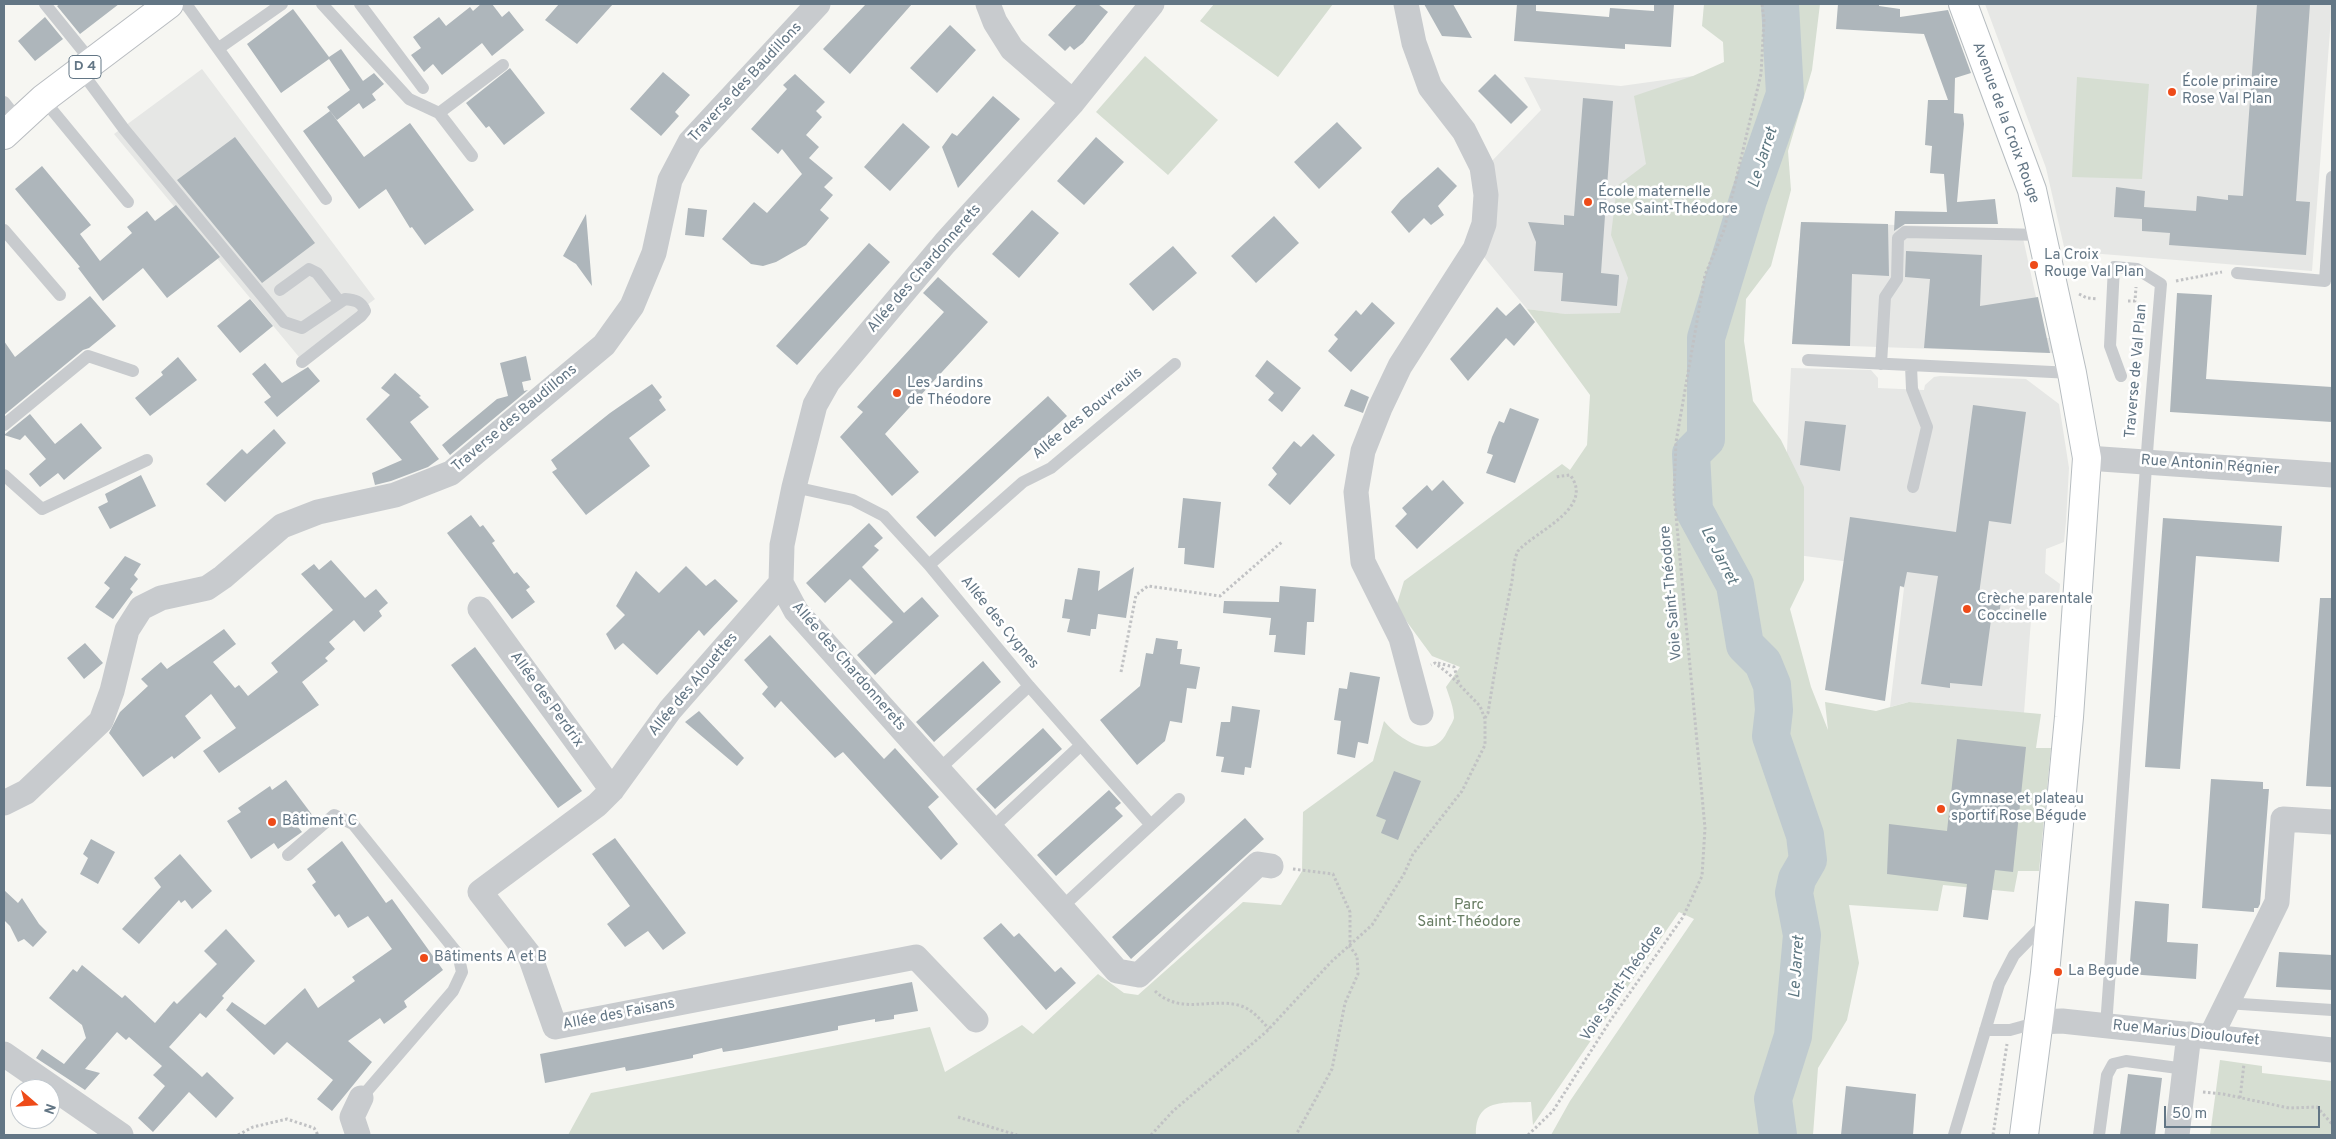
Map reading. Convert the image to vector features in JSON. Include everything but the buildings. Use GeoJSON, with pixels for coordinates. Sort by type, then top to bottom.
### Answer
{"type":"FeatureCollection","features":[{"type":"Feature","properties":{"kind":"main road","name":"D 4"},"geometry":{"type":"LineString","coordinates":[[9,119],[43,99],[169,4]]}},
{"type":"Feature","properties":{"kind":"main road","name":"Avenue de la Croix Rouge"},"geometry":{"type":"LineString","coordinates":[[1963,4],[2032,190],[2072,372],[2087,458],[2069,717],[2039,1022],[2024,1135]]}},
{"type":"Feature","properties":{"kind":"street","name":"Traverse des Baudillons"},"geometry":{"type":"LineString","coordinates":[[4,803],[26,792],[101,721],[112,691],[127,630],[141,608],[161,598],[207,588],[223,577],[282,526],[318,512],[395,495],[451,473],[604,345],[632,306],[654,253],[670,180],[690,142],[818,4]]}},
{"type":"Feature","properties":{"kind":"street"},"geometry":{"type":"LineString","coordinates":[[988,4],[995,22],[1012,49],[1073,102]]}},
{"type":"Feature","properties":{"kind":"street","name":"Allée des Chardonnerets"},"geometry":{"type":"LineString","coordinates":[[1138,975],[1117,971],[992,828],[796,611],[781,583],[782,545],[794,487],[815,405],[828,382],[945,244],[1073,102],[1152,4]]}},
{"type":"Feature","properties":{"kind":"street"},"geometry":{"type":"LineString","coordinates":[[1406,4],[1414,43],[1430,87],[1464,131],[1482,167],[1486,195],[1484,224],[1475,249],[1400,366],[1380,408],[1363,451],[1356,492],[1363,562],[1401,638],[1413,676],[1421,713]]}},
{"type":"Feature","properties":{"kind":"street","name":"Rue Antonin Régnier"},"geometry":{"type":"LineString","coordinates":[[2087,458],[2332,475]]}},
{"type":"Feature","properties":{"kind":"street","name":"Allée des Alouettes"},"geometry":{"type":"LineString","coordinates":[[612,790],[670,710],[781,583]]}},
{"type":"Feature","properties":{"kind":"street","name":"Allée des Perdrix"},"geometry":{"type":"LineString","coordinates":[[480,609],[612,790]]}},
{"type":"Feature","properties":{"kind":"street","name":"Allée des Faisans"},"geometry":{"type":"LineString","coordinates":[[612,790],[597,805],[480,892],[530,956],[555,1028],[916,957],[976,1020]]}},
{"type":"Feature","properties":{"kind":"street"},"geometry":{"type":"LineString","coordinates":[[2177,1135],[2185,1069],[2200,1035],[2226,1003],[2277,902],[2283,819],[2332,822]]}},
{"type":"Feature","properties":{"kind":"street"},"geometry":{"type":"LineString","coordinates":[[1138,975],[1258,864],[1271,866]]}},
{"type":"Feature","properties":{"kind":"street","name":"Rue Marius Diouloufet"},"geometry":{"type":"LineString","coordinates":[[2039,1022],[2106,1026],[2332,1050]]}},
{"type":"Feature","properties":{"kind":"street"},"geometry":{"type":"LineString","coordinates":[[4,1054],[121,1135]]}},
{"type":"Feature","properties":{"kind":"street"},"geometry":{"type":"LineString","coordinates":[[358,1135],[352,1117],[360,1098]]}},
{"type":"Feature","properties":{"kind":"lane"},"geometry":{"type":"LineString","coordinates":[[45,4],[86,66],[124,129],[284,322],[302,328],[339,301],[345,299],[356,300],[362,304],[365,311],[361,316],[302,362]]}},
{"type":"Feature","properties":{"kind":"lane"},"geometry":{"type":"LineString","coordinates":[[186,4],[326,199]]}},
{"type":"Feature","properties":{"kind":"lane"},"geometry":{"type":"LineString","coordinates":[[219,48],[282,4]]}},
{"type":"Feature","properties":{"kind":"lane"},"geometry":{"type":"LineString","coordinates":[[322,4],[409,99],[439,113],[472,156]]}},
{"type":"Feature","properties":{"kind":"lane"},"geometry":{"type":"LineString","coordinates":[[360,4],[423,88]]}},
{"type":"Feature","properties":{"kind":"lane"},"geometry":{"type":"LineString","coordinates":[[439,113],[503,65]]}},
{"type":"Feature","properties":{"kind":"lane"},"geometry":{"type":"LineString","coordinates":[[43,99],[128,202]]}},
{"type":"Feature","properties":{"kind":"lane"},"geometry":{"type":"LineString","coordinates":[[2237,273],[2325,281],[2332,177]]}},
{"type":"Feature","properties":{"kind":"lane"},"geometry":{"type":"LineString","coordinates":[[4,230],[60,295]]}},
{"type":"Feature","properties":{"kind":"lane"},"geometry":{"type":"LineString","coordinates":[[1881,364],[1886,297],[1897,279],[1898,238],[1905,232],[2043,235]]}},
{"type":"Feature","properties":{"kind":"lane"},"geometry":{"type":"LineString","coordinates":[[2121,376],[2110,346],[2114,267],[2137,269],[2161,284]]}},
{"type":"Feature","properties":{"kind":"lane"},"geometry":{"type":"LineString","coordinates":[[280,290],[309,269],[316,273],[339,301]]}},
{"type":"Feature","properties":{"kind":"lane","name":"Traverse de Val Plan"},"geometry":{"type":"LineString","coordinates":[[2106,1026],[2146,461],[2161,284]]}},
{"type":"Feature","properties":{"kind":"lane"},"geometry":{"type":"LineString","coordinates":[[4,425],[88,356],[133,371]]}},
{"type":"Feature","properties":{"kind":"lane"},"geometry":{"type":"LineString","coordinates":[[1808,360],[2072,372]]}},
{"type":"Feature","properties":{"kind":"lane","name":"Allée des Bouvreuils"},"geometry":{"type":"LineString","coordinates":[[930,565],[1023,482],[1051,468],[1175,364]]}},
{"type":"Feature","properties":{"kind":"lane"},"geometry":{"type":"LineString","coordinates":[[1911,366],[1912,389],[1927,427],[1913,487]]}},
{"type":"Feature","properties":{"kind":"lane"},"geometry":{"type":"LineString","coordinates":[[4,475],[42,509],[147,460]]}},
{"type":"Feature","properties":{"kind":"lane","name":"Allée des Cygnes"},"geometry":{"type":"LineString","coordinates":[[794,487],[852,500],[884,516],[930,565],[1029,686],[1150,824]]}},
{"type":"Feature","properties":{"kind":"lane"},"geometry":{"type":"LineString","coordinates":[[938,770],[1029,686]]}},
{"type":"Feature","properties":{"kind":"lane"},"geometry":{"type":"LineString","coordinates":[[992,828],[1081,745]]}},
{"type":"Feature","properties":{"kind":"lane"},"geometry":{"type":"LineString","coordinates":[[1062,907],[1150,824],[1179,800]]}},
{"type":"Feature","properties":{"kind":"lane"},"geometry":{"type":"LineString","coordinates":[[288,855],[334,815],[353,824],[458,954],[462,972],[453,991],[360,1098]]}},
{"type":"Feature","properties":{"kind":"lane"},"geometry":{"type":"LineString","coordinates":[[1954,1135],[2000,984],[2014,955],[2050,918]]}},
{"type":"Feature","properties":{"kind":"lane"},"geometry":{"type":"LineString","coordinates":[[2226,1003],[2332,1010]]}},
{"type":"Feature","properties":{"kind":"lane"},"geometry":{"type":"LineString","coordinates":[[1985,1030],[2010,1030],[2039,1022]]}},
{"type":"Feature","properties":{"kind":"lane"},"geometry":{"type":"LineString","coordinates":[[2099,1135],[2108,1075],[2113,1064],[2126,1062],[2185,1069]]}},
{"type":"Feature","properties":{"kind":"path","name":"Voie Saint-Théodore"},"geometry":{"type":"LineString","coordinates":[[1528,1135],[1553,1111],[1610,1021],[1683,916],[1702,876],[1705,828],[1674,494],[1676,442],[1705,274],[1724,230],[1760,74],[1764,20],[1762,4]]}},
{"type":"Feature","properties":{"kind":"path"},"geometry":{"type":"LineString","coordinates":[[2161,284],[2223,272]]}},
{"type":"Feature","properties":{"kind":"path"},"geometry":{"type":"LineString","coordinates":[[1485,719],[1488,713],[1498,649],[1518,552],[1572,506],[1576,494],[1575,482],[1570,475],[1555,477]]}},
{"type":"Feature","properties":{"kind":"path"},"geometry":{"type":"LineString","coordinates":[[1122,672],[1136,595],[1148,586],[1220,596],[1282,542]]}},
{"type":"Feature","properties":{"kind":"path"},"geometry":{"type":"LineString","coordinates":[[1413,676],[1435,663],[1454,667],[1460,684]]}},
{"type":"Feature","properties":{"kind":"path"},"geometry":{"type":"LineString","coordinates":[[1151,1135],[1173,1111],[1244,1053],[1331,962],[1350,947],[1372,925],[1404,874],[1413,854],[1462,791],[1485,745],[1485,719],[1480,706],[1460,684],[1435,663]]}},
{"type":"Feature","properties":{"kind":"path"},"geometry":{"type":"LineString","coordinates":[[1271,866],[1333,874],[1350,912],[1350,947],[1357,956],[1358,974],[1345,1003],[1332,1068],[1296,1135]]}},
{"type":"Feature","properties":{"kind":"path"},"geometry":{"type":"LineString","coordinates":[[1138,975],[1164,1000],[1198,1006],[1238,1005],[1251,1010],[1269,1029]]}},
{"type":"Feature","properties":{"kind":"path"},"geometry":{"type":"LineString","coordinates":[[1994,1135],[2010,1030]]}},
{"type":"Feature","properties":{"kind":"path"},"geometry":{"type":"LineString","coordinates":[[2240,1098],[2243,1076]]}},
{"type":"Feature","properties":{"kind":"path"},"geometry":{"type":"LineString","coordinates":[[2215,1093],[2289,1108],[2317,1107],[2332,1124]]}},
{"type":"Feature","properties":{"kind":"path"},"geometry":{"type":"LineString","coordinates":[[958,1117],[1017,1135]]}},
{"type":"Feature","properties":{"kind":"path"},"geometry":{"type":"LineString","coordinates":[[238,1135],[253,1127],[287,1119],[314,1128],[318,1135]]}},
{"type":"Feature","properties":{"kind":"shaded area","name":"École primaire Rose Val Plan"},"geometry":{"type":"Polygon","coordinates":[[[1985,4],[2332,4],[2312,271],[2065,251],[2046,168],[1985,4]]]}},
{"type":"Feature","properties":{"kind":"shaded area"},"geometry":{"type":"Polygon","coordinates":[[[202,69],[375,299],[299,357],[114,134],[202,69]]]}},
{"type":"Feature","properties":{"kind":"shaded area","name":"École maternelle Rose Saint-Théodore"},"geometry":{"type":"Polygon","coordinates":[[[1693,76],[1663,328],[1527,309],[1484,257],[1490,163],[1541,110],[1524,77],[1621,86],[1693,76]]]}},
{"type":"Feature","properties":{"kind":"shaded area"},"geometry":{"type":"Polygon","coordinates":[[[1801,222],[2021,229],[2045,338],[2050,338],[2053,353],[1792,344],[1801,222]]]}},
{"type":"Feature","properties":{"kind":"shaded area"},"geometry":{"type":"Polygon","coordinates":[[[1791,368],[1871,370],[1878,378],[1878,388],[1924,390],[1925,385],[1934,377],[1940,376],[2026,379],[2059,404],[2069,468],[2066,522],[2064,542],[2046,549],[2045,573],[2060,584],[2059,595],[2033,593],[2024,713],[1909,702],[1890,707],[1904,588],[1900,586],[1903,569],[1782,553],[1791,368]]]}},
{"type":"Feature","properties":{"kind":"green space"},"geometry":{"type":"Polygon","coordinates":[[[1214,4],[1333,4],[1278,77],[1200,21],[1214,4]]]}},
{"type":"Feature","properties":{"kind":"green space","name":"Parc Saint-Théodore"},"geometry":{"type":"Polygon","coordinates":[[[1704,4],[1820,4],[1812,70],[1788,151],[1791,190],[1771,266],[1746,299],[1744,341],[1753,401],[1781,440],[1804,487],[1804,580],[1790,609],[1811,687],[1828,730],[1825,702],[1876,711],[1909,702],[2041,714],[2036,748],[2051,748],[2039,871],[2018,871],[2014,892],[1943,885],[1938,911],[1849,905],[1859,963],[1847,1020],[1818,1068],[1813,1135],[1551,1135],[1570,1101],[1694,919],[1679,912],[1533,1125],[1531,1102],[1511,1102],[1493,1105],[1480,1114],[1476,1135],[568,1135],[591,1093],[930,1027],[945,1072],[1022,1025],[1033,1034],[1098,974],[1124,993],[1138,995],[1243,902],[1281,905],[1302,871],[1303,812],[1373,761],[1384,721],[1406,740],[1425,747],[1433,746],[1441,741],[1454,718],[1446,687],[1460,667],[1432,656],[1396,607],[1404,581],[1562,464],[1570,470],[1587,445],[1590,395],[1527,309],[1565,314],[1620,313],[1628,278],[1611,235],[1617,186],[1646,164],[1634,96],[1693,76],[1724,62],[1723,42],[1702,26],[1704,4]]]}},
{"type":"Feature","properties":{"kind":"green space"},"geometry":{"type":"Polygon","coordinates":[[[1145,56],[1218,120],[1168,175],[1096,112],[1145,56]]]}},
{"type":"Feature","properties":{"kind":"green space"},"geometry":{"type":"Polygon","coordinates":[[[2077,77],[2149,84],[2142,179],[2072,177],[2077,77]]]}},
{"type":"Feature","properties":{"kind":"green space"},"geometry":{"type":"Polygon","coordinates":[[[2220,1060],[2262,1066],[2262,1073],[2332,1081],[2332,1135],[2210,1135],[2220,1060]]]}},
{"type":"Feature","properties":{"kind":"waterway","name":"Le Jarret"},"geometry":{"type":"LineString","coordinates":[[1778,1135],[1773,1099],[1793,1036],[1802,935],[1794,893],[1797,879],[1808,860],[1805,835],[1771,736],[1774,710],[1772,685],[1763,663],[1745,645],[1735,585],[1694,510],[1691,454],[1706,439],[1706,338],[1748,200],[1785,94],[1780,4]]}},
{"type":"Feature","properties":{"kind":"place","name":"École primaire Rose Val Plan"},"geometry":{"type":"Point","coordinates":[2172,92]}},
{"type":"Feature","properties":{"kind":"place","name":"École maternelle Rose Saint-Théodore"},"geometry":{"type":"Point","coordinates":[1588,202]}},
{"type":"Feature","properties":{"kind":"place","name":"La Croix Rouge Val Plan"},"geometry":{"type":"Point","coordinates":[2034,265]}},
{"type":"Feature","properties":{"kind":"place","name":"Les Jardins de Théodore"},"geometry":{"type":"Point","coordinates":[897,393]}},
{"type":"Feature","properties":{"kind":"place","name":"Crèche parentale Coccinelle"},"geometry":{"type":"Point","coordinates":[1967,609]}},
{"type":"Feature","properties":{"kind":"place","name":"Gymnase et plateau sportif Rose Bégude"},"geometry":{"type":"Point","coordinates":[1941,809]}},
{"type":"Feature","properties":{"kind":"place","name":"Bâtiment C"},"geometry":{"type":"Point","coordinates":[272,822]}},
{"type":"Feature","properties":{"kind":"place","name":"Bâtiments A et B"},"geometry":{"type":"Point","coordinates":[424,958]}},
{"type":"Feature","properties":{"kind":"place","name":"La Begude"},"geometry":{"type":"Point","coordinates":[2058,972]}}]}
